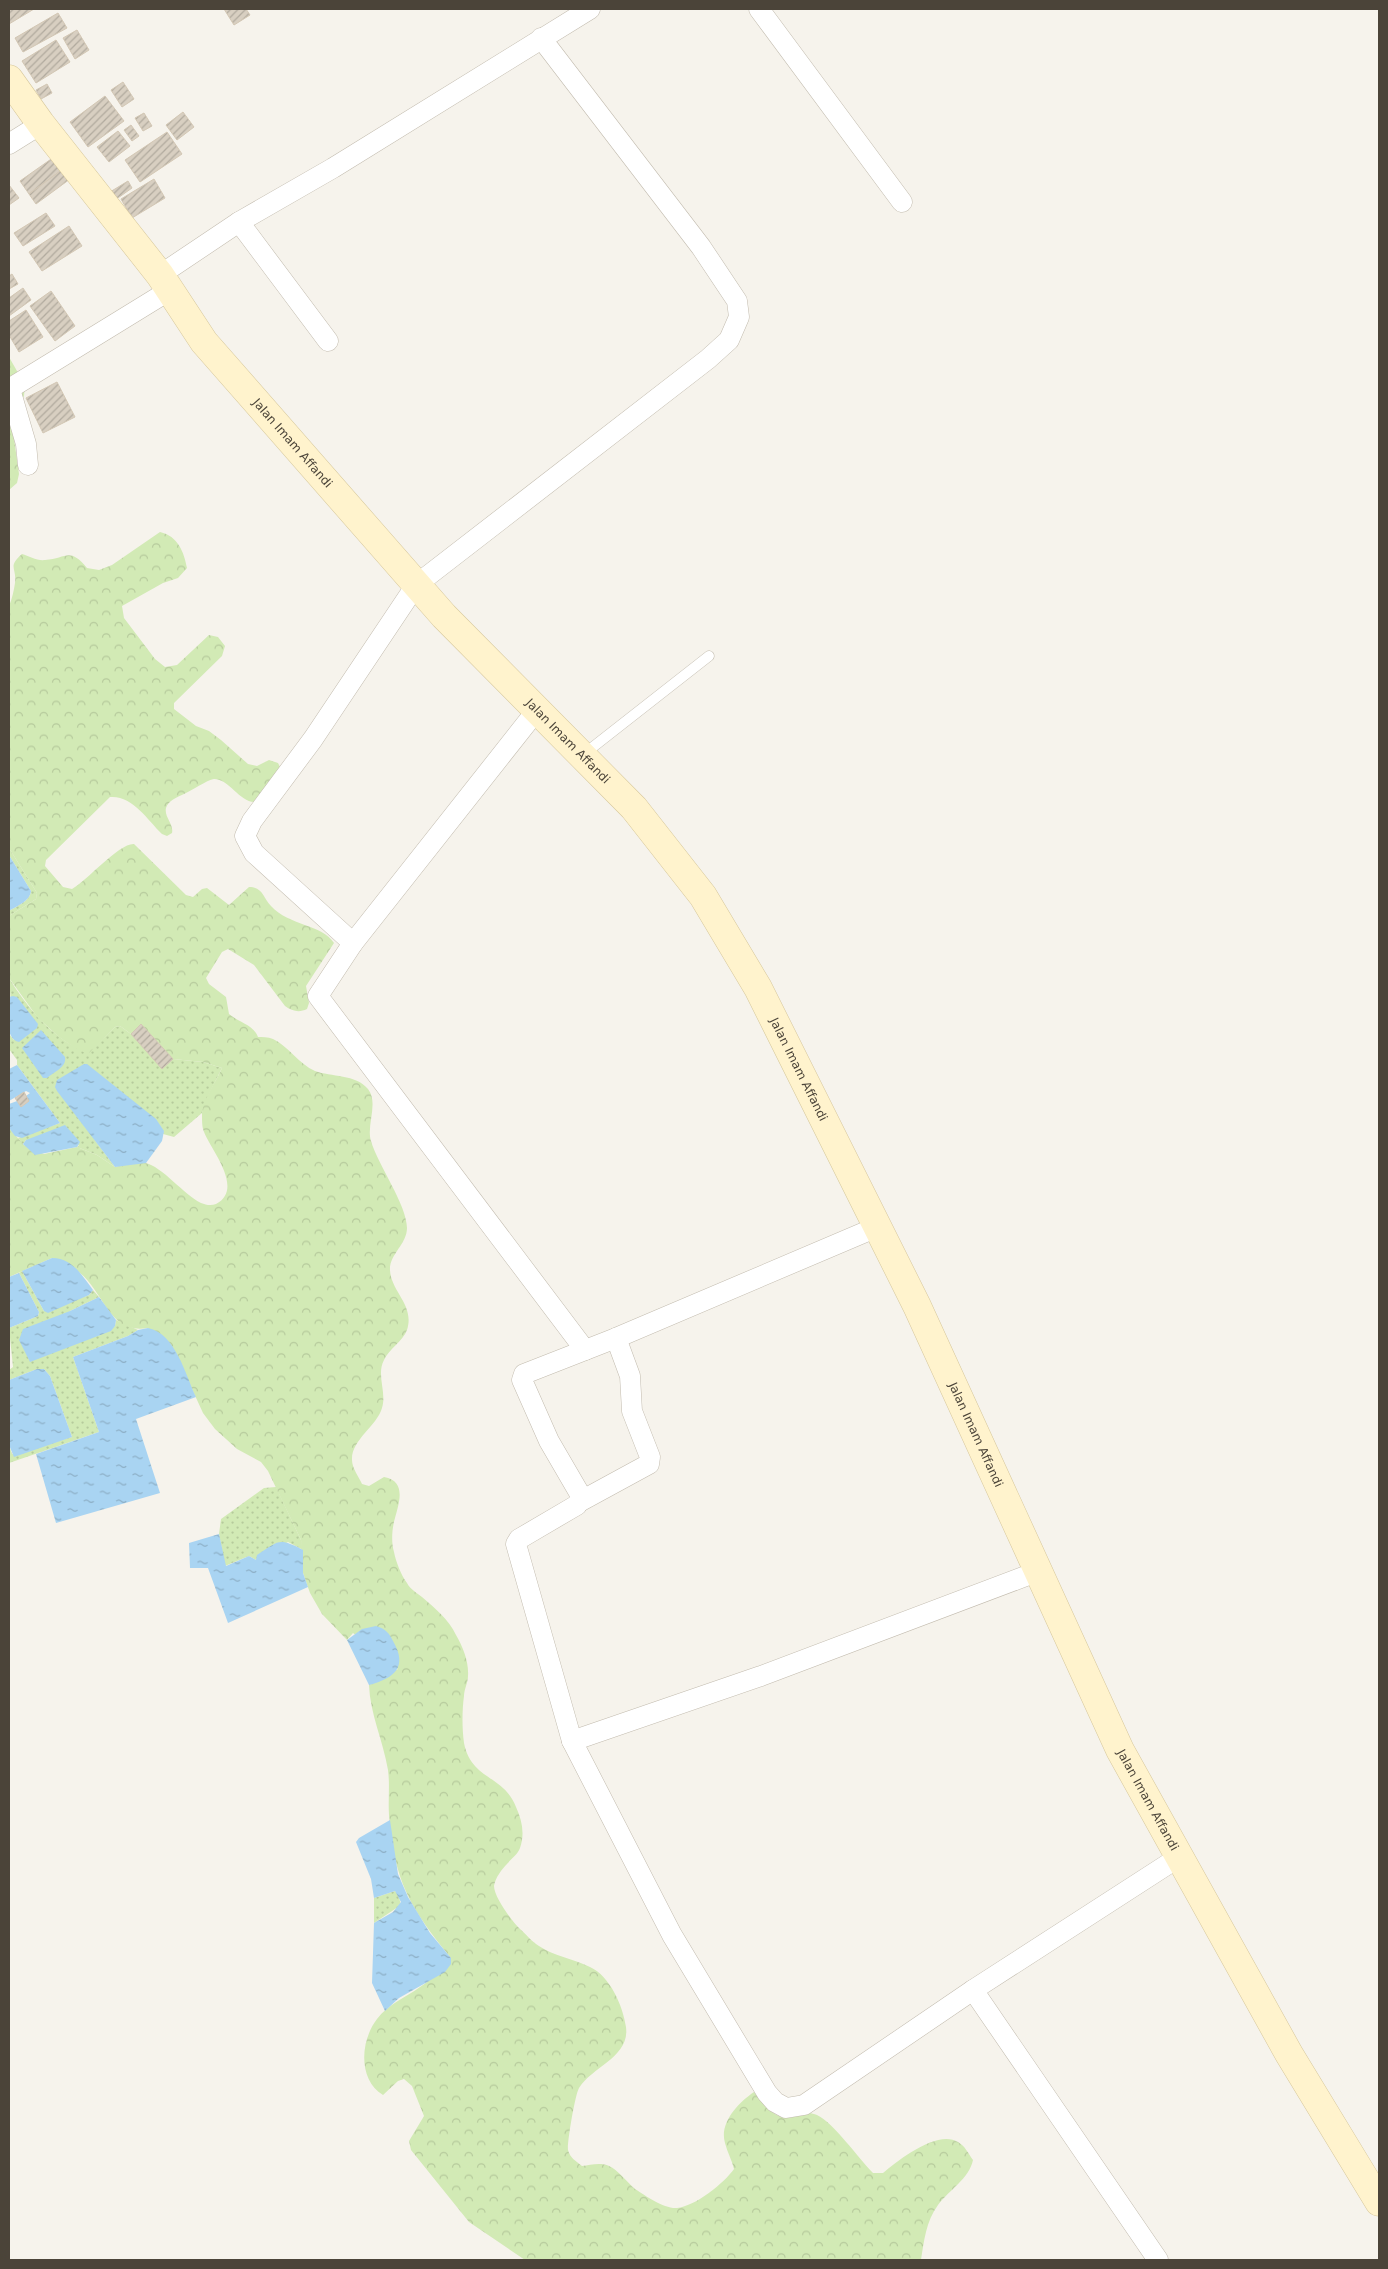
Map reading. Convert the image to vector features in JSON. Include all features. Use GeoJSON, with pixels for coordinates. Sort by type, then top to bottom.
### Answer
{"type":"FeatureCollection","features":[{"type":"Feature","properties":{"kind":"street"},"geometry":{"type":"LineString","coordinates":[[28,465],[26,444],[9,389],[165,282],[238,222],[333,168],[590,9]]}},
{"type":"Feature","properties":{"kind":"street"},"geometry":{"type":"LineString","coordinates":[[758,9],[902,202]]}},
{"type":"Feature","properties":{"kind":"street"},"geometry":{"type":"LineString","coordinates":[[353,943],[254,853],[245,836],[252,821],[313,739],[416,586],[708,359],[729,340],[739,317],[737,301],[701,247],[541,38]]}},
{"type":"Feature","properties":{"kind":"street","name":"Jalan Imam Affandi"},"geometry":{"type":"LineString","coordinates":[[9,79],[41,124],[165,282],[204,342],[416,586],[634,808],[703,896],[758,988],[917,1306],[1120,1750],[1289,2054],[1379,2202]]}},
{"type":"Feature","properties":{"kind":"street"},"geometry":{"type":"LineString","coordinates":[[9,144],[41,124]]}},
{"type":"Feature","properties":{"kind":"street"},"geometry":{"type":"LineString","coordinates":[[238,222],[328,341]]}},
{"type":"Feature","properties":{"kind":"street"},"geometry":{"type":"LineString","coordinates":[[537,710],[353,943],[318,993],[319,999],[585,1350]]}},
{"type":"Feature","properties":{"kind":"street"},"geometry":{"type":"LineString","coordinates":[[581,1501],[581,1496],[549,1442],[522,1380],[524,1374],[616,1338],[876,1227]]}},
{"type":"Feature","properties":{"kind":"street"},"geometry":{"type":"LineString","coordinates":[[616,1338],[630,1376],[632,1411],[650,1457],[649,1464],[581,1501],[519,1539],[516,1544],[572,1741],[672,1935],[768,2093],[780,2106],[786,2108],[804,2105],[973,1990],[1179,1857]]}},
{"type":"Feature","properties":{"kind":"street"},"geometry":{"type":"LineString","coordinates":[[572,1741],[761,1676],[1039,1570]]}},
{"type":"Feature","properties":{"kind":"street"},"geometry":{"type":"LineString","coordinates":[[973,1990],[1158,2260]]}},
{"type":"Feature","properties":{"kind":"lane"},"geometry":{"type":"LineString","coordinates":[[582,756],[709,656]]}},
{"type":"Feature","properties":{"kind":"green space"},"geometry":{"type":"Polygon","coordinates":[[[9,357],[25,385],[24,396],[11,417],[19,474],[17,483],[9,490],[9,357]]]}},
{"type":"Feature","properties":{"kind":"green space"},"geometry":{"type":"Polygon","coordinates":[[[160,532],[176,541],[184,556],[187,568],[178,578],[163,583],[122,606],[124,618],[155,659],[165,667],[177,665],[209,635],[218,637],[225,646],[222,656],[174,703],[174,709],[196,726],[209,731],[248,764],[257,766],[269,760],[278,763],[281,769],[267,796],[259,801],[252,802],[239,795],[227,784],[214,779],[176,798],[166,808],[166,814],[172,827],[172,833],[167,836],[162,834],[132,804],[118,797],[110,797],[46,860],[45,866],[63,887],[72,889],[120,849],[134,844],[186,895],[193,897],[202,889],[207,888],[229,905],[249,887],[254,887],[260,891],[278,913],[322,932],[334,943],[306,986],[309,1003],[307,1009],[301,1011],[285,1006],[254,965],[228,949],[222,952],[206,978],[209,984],[226,997],[229,1014],[253,1029],[258,1037],[273,1039],[315,1071],[350,1078],[363,1084],[371,1095],[371,1141],[406,1219],[406,1234],[392,1259],[390,1270],[391,1278],[408,1313],[409,1321],[405,1334],[384,1360],[381,1372],[382,1408],[375,1421],[356,1446],[352,1463],[362,1484],[369,1486],[384,1477],[391,1479],[399,1488],[400,1493],[392,1535],[397,1564],[408,1585],[446,1619],[461,1644],[468,1671],[462,1720],[464,1743],[468,1755],[480,1771],[496,1782],[511,1797],[520,1817],[523,1832],[522,1843],[496,1880],[494,1886],[497,1896],[504,1909],[520,1929],[536,1944],[551,1952],[584,1964],[604,1977],[619,2001],[622,2010],[626,2037],[622,2046],[617,2054],[585,2080],[577,2092],[570,2129],[569,2153],[582,2166],[599,2164],[609,2166],[635,2189],[661,2204],[677,2208],[693,2203],[709,2193],[724,2181],[734,2169],[725,2143],[725,2128],[731,2114],[754,2092],[768,2108],[781,2117],[790,2118],[809,2113],[823,2119],[831,2125],[873,2173],[883,2173],[908,2154],[929,2143],[950,2139],[963,2146],[973,2160],[963,2179],[934,2211],[926,2231],[921,2260],[525,2260],[469,2222],[411,2150],[409,2141],[424,2116],[412,2086],[404,2079],[398,2081],[383,2095],[369,2080],[364,2060],[367,2038],[371,2028],[381,2014],[391,2005],[424,1984],[451,1958],[425,1924],[406,1892],[391,1838],[388,1770],[374,1717],[369,1685],[398,1669],[353,1633],[347,1640],[322,1614],[310,1593],[303,1573],[301,1540],[268,1471],[261,1462],[237,1449],[215,1429],[203,1413],[192,1389],[148,1328],[135,1328],[124,1325],[108,1310],[88,1281],[80,1273],[52,1258],[9,1277],[9,1128],[24,1145],[44,1154],[77,1147],[97,1155],[115,1167],[138,1162],[152,1165],[201,1203],[216,1204],[224,1197],[227,1188],[223,1167],[206,1137],[202,1121],[205,1101],[222,1068],[203,1062],[173,1059],[141,1024],[131,1034],[120,1026],[115,1027],[88,1054],[59,1037],[38,1018],[9,978],[9,916],[36,899],[37,893],[9,848],[9,606],[15,583],[15,562],[22,554],[42,560],[67,555],[76,557],[87,568],[99,570],[112,565],[160,532]]]}},
{"type":"Feature","properties":{"kind":"green space"},"geometry":{"type":"Polygon","coordinates":[[[9,848],[37,893],[36,899],[9,916],[9,911],[26,900],[31,891],[9,855],[9,848]]]}},
{"type":"Feature","properties":{"kind":"green space"},"geometry":{"type":"Polygon","coordinates":[[[9,978],[33,1012],[53,1032],[88,1053],[115,1027],[120,1026],[131,1034],[162,1069],[173,1059],[203,1062],[222,1068],[202,1113],[174,1137],[163,1134],[164,1131],[94,1139],[115,1167],[97,1155],[77,1147],[79,1145],[26,1140],[23,1144],[18,1138],[60,1123],[17,1065],[17,1060],[9,1049],[9,1034],[14,1040],[9,978]]]}},
{"type":"Feature","properties":{"kind":"green space"},"geometry":{"type":"Polygon","coordinates":[[[22,1271],[44,1311],[89,1295],[93,1290],[99,1297],[70,1311],[31,1361],[115,1326],[116,1320],[138,1330],[128,1336],[73,1357],[99,1432],[9,1463],[9,1445],[12,1454],[72,1437],[50,1376],[44,1369],[37,1369],[9,1380],[9,1370],[13,1367],[9,1328],[38,1316],[39,1312],[19,1273],[22,1271]]]}},
{"type":"Feature","properties":{"kind":"green space"},"geometry":{"type":"Polygon","coordinates":[[[276,1487],[301,1540],[303,1550],[288,1542],[256,1560],[249,1556],[225,1566],[219,1534],[221,1519],[264,1488],[276,1487]]]}},
{"type":"Feature","properties":{"kind":"green space"},"geometry":{"type":"Polygon","coordinates":[[[395,1891],[398,1894],[401,1905],[374,1923],[374,1898],[395,1891]]]}},
{"type":"Feature","properties":{"kind":"water"},"geometry":{"type":"Polygon","coordinates":[[[9,855],[31,891],[26,900],[9,911],[9,855]]]}},
{"type":"Feature","properties":{"kind":"water"},"geometry":{"type":"Polygon","coordinates":[[[9,997],[17,997],[38,1024],[37,1028],[19,1042],[11,1035],[8,1023],[9,997]]]}},
{"type":"Feature","properties":{"kind":"water"},"geometry":{"type":"Polygon","coordinates":[[[41,1030],[65,1057],[64,1064],[47,1078],[43,1078],[22,1048],[41,1030]]]}},
{"type":"Feature","properties":{"kind":"water"},"geometry":{"type":"Polygon","coordinates":[[[87,1064],[156,1119],[164,1131],[162,1141],[146,1163],[115,1167],[57,1091],[55,1087],[57,1080],[87,1064]]]}},
{"type":"Feature","properties":{"kind":"water"},"geometry":{"type":"Polygon","coordinates":[[[17,1065],[60,1123],[22,1138],[15,1136],[9,1128],[9,1104],[17,1101],[21,1107],[29,1101],[26,1096],[30,1093],[26,1091],[9,1101],[9,1069],[17,1065]]]}},
{"type":"Feature","properties":{"kind":"water"},"geometry":{"type":"Polygon","coordinates":[[[65,1125],[80,1142],[77,1147],[35,1155],[23,1144],[26,1140],[65,1125]]]}},
{"type":"Feature","properties":{"kind":"water"},"geometry":{"type":"Polygon","coordinates":[[[52,1258],[71,1264],[93,1290],[89,1295],[48,1313],[44,1311],[22,1271],[52,1258]]]}},
{"type":"Feature","properties":{"kind":"water"},"geometry":{"type":"Polygon","coordinates":[[[19,1273],[39,1312],[38,1316],[9,1328],[9,1277],[19,1273]]]}},
{"type":"Feature","properties":{"kind":"water"},"geometry":{"type":"Polygon","coordinates":[[[99,1297],[116,1320],[115,1326],[111,1331],[30,1362],[19,1340],[23,1329],[70,1311],[99,1297]]]}},
{"type":"Feature","properties":{"kind":"water"},"geometry":{"type":"Polygon","coordinates":[[[148,1328],[158,1332],[173,1346],[196,1397],[136,1419],[160,1493],[56,1523],[36,1454],[99,1432],[73,1357],[128,1336],[138,1330],[148,1328]]]}},
{"type":"Feature","properties":{"kind":"water"},"geometry":{"type":"Polygon","coordinates":[[[37,1369],[44,1369],[50,1376],[72,1437],[14,1457],[9,1445],[9,1380],[37,1369]]]}},
{"type":"Feature","properties":{"kind":"water"},"geometry":{"type":"Polygon","coordinates":[[[219,1534],[226,1566],[249,1556],[256,1560],[257,1555],[279,1542],[288,1543],[303,1550],[303,1573],[308,1587],[228,1623],[208,1568],[190,1568],[189,1543],[219,1534]]]}},
{"type":"Feature","properties":{"kind":"water"},"geometry":{"type":"Polygon","coordinates":[[[376,1626],[385,1630],[390,1636],[397,1650],[399,1665],[392,1675],[386,1679],[369,1685],[347,1640],[362,1629],[376,1626]]]}},
{"type":"Feature","properties":{"kind":"water"},"geometry":{"type":"Polygon","coordinates":[[[390,1820],[398,1874],[408,1897],[430,1933],[451,1958],[451,1964],[445,1972],[399,1998],[385,2011],[372,1983],[374,1923],[393,1912],[401,1902],[395,1891],[374,1898],[371,1879],[356,1842],[359,1838],[390,1820]]]}},
{"type":"Feature","properties":{"kind":"building"},"geometry":{"type":"Polygon","coordinates":[[[9,9],[34,9],[9,24],[9,9]]]}},
{"type":"Feature","properties":{"kind":"building"},"geometry":{"type":"Polygon","coordinates":[[[224,9],[246,9],[250,15],[234,25],[224,9]]]}},
{"type":"Feature","properties":{"kind":"building"},"geometry":{"type":"Polygon","coordinates":[[[58,13],[67,28],[23,52],[15,38],[58,13]]]}},
{"type":"Feature","properties":{"kind":"building"},"geometry":{"type":"Polygon","coordinates":[[[77,30],[89,50],[75,59],[63,38],[77,30]]]}},
{"type":"Feature","properties":{"kind":"building"},"geometry":{"type":"Polygon","coordinates":[[[56,40],[70,62],[36,83],[22,61],[56,40]]]}},
{"type":"Feature","properties":{"kind":"building"},"geometry":{"type":"Polygon","coordinates":[[[123,82],[134,99],[122,107],[111,90],[123,82]]]}},
{"type":"Feature","properties":{"kind":"building"},"geometry":{"type":"Polygon","coordinates":[[[47,84],[52,93],[41,99],[36,90],[47,84]]]}},
{"type":"Feature","properties":{"kind":"building"},"geometry":{"type":"Polygon","coordinates":[[[105,96],[124,121],[88,147],[70,122],[105,96]]]}},
{"type":"Feature","properties":{"kind":"building"},"geometry":{"type":"Polygon","coordinates":[[[183,112],[194,127],[177,140],[166,125],[183,112]]]}},
{"type":"Feature","properties":{"kind":"building"},"geometry":{"type":"Polygon","coordinates":[[[144,113],[152,126],[143,131],[135,118],[144,113]]]}},
{"type":"Feature","properties":{"kind":"building"},"geometry":{"type":"Polygon","coordinates":[[[131,125],[139,136],[132,141],[124,130],[131,125]]]}},
{"type":"Feature","properties":{"kind":"building"},"geometry":{"type":"Polygon","coordinates":[[[118,131],[130,146],[109,162],[97,147],[118,131]]]}},
{"type":"Feature","properties":{"kind":"building"},"geometry":{"type":"Polygon","coordinates":[[[167,132],[182,154],[140,182],[125,160],[167,132]]]}},
{"type":"Feature","properties":{"kind":"building"},"geometry":{"type":"Polygon","coordinates":[[[54,157],[63,169],[29,194],[20,181],[54,157]]]}},
{"type":"Feature","properties":{"kind":"building"},"geometry":{"type":"Polygon","coordinates":[[[63,169],[70,179],[36,204],[29,194],[63,169]]]}},
{"type":"Feature","properties":{"kind":"building"},"geometry":{"type":"Polygon","coordinates":[[[154,179],[165,198],[132,218],[121,199],[154,179]]]}},
{"type":"Feature","properties":{"kind":"building"},"geometry":{"type":"Polygon","coordinates":[[[128,181],[132,188],[115,200],[110,192],[128,181]]]}},
{"type":"Feature","properties":{"kind":"building"},"geometry":{"type":"Polygon","coordinates":[[[9,185],[19,198],[9,205],[9,185]]]}},
{"type":"Feature","properties":{"kind":"building"},"geometry":{"type":"Polygon","coordinates":[[[46,213],[55,226],[23,246],[14,233],[46,213]]]}},
{"type":"Feature","properties":{"kind":"building"},"geometry":{"type":"Polygon","coordinates":[[[69,226],[82,246],[42,271],[29,252],[69,226]]]}},
{"type":"Feature","properties":{"kind":"building"},"geometry":{"type":"Polygon","coordinates":[[[12,274],[18,284],[9,289],[9,276],[12,274]]]}},
{"type":"Feature","properties":{"kind":"building"},"geometry":{"type":"Polygon","coordinates":[[[23,288],[31,300],[9,316],[9,298],[23,288]]]}},
{"type":"Feature","properties":{"kind":"building"},"geometry":{"type":"Polygon","coordinates":[[[51,291],[75,326],[55,341],[30,306],[51,291]]]}},
{"type":"Feature","properties":{"kind":"building"},"geometry":{"type":"Polygon","coordinates":[[[26,310],[43,337],[19,352],[9,335],[9,321],[26,310]]]}},
{"type":"Feature","properties":{"kind":"building"},"geometry":{"type":"Polygon","coordinates":[[[57,382],[75,417],[43,433],[26,398],[57,382]]]}},
{"type":"Feature","properties":{"kind":"building"},"geometry":{"type":"Polygon","coordinates":[[[141,1024],[173,1059],[162,1069],[131,1034],[141,1024]]]}},
{"type":"Feature","properties":{"kind":"building"},"geometry":{"type":"Polygon","coordinates":[[[24,1092],[29,1101],[21,1107],[15,1098],[24,1092]]]}}]}
